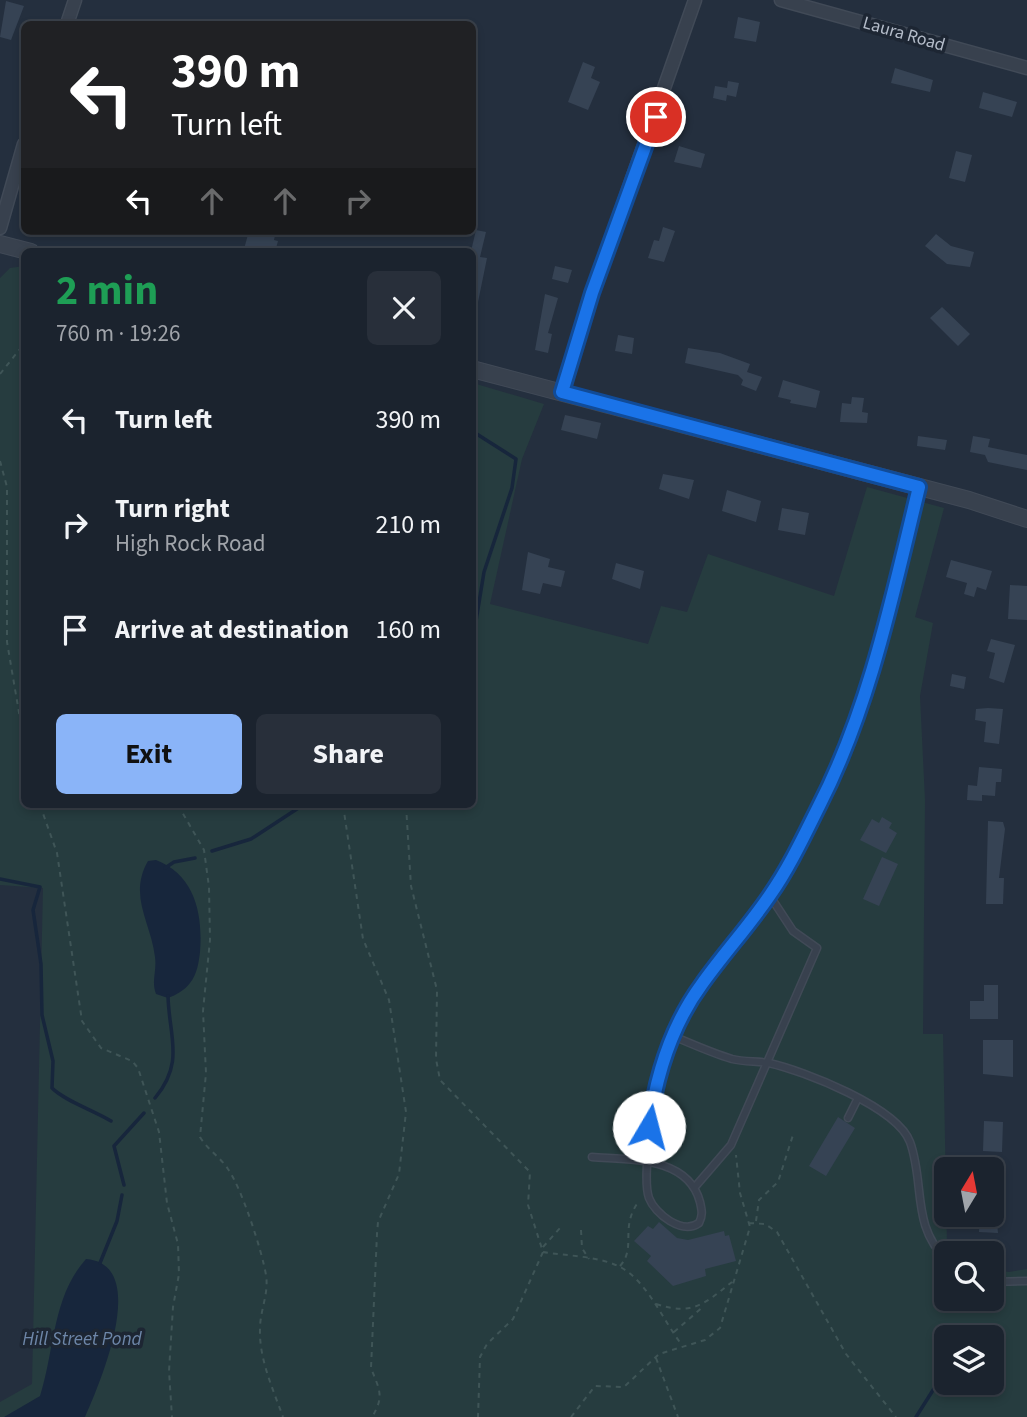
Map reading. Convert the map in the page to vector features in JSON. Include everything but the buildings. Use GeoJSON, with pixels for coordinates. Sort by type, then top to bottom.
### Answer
{"type":"FeatureCollection","features":[{"type":"Feature","properties":{"kind":"street"},"geometry":{"type":"LineString","coordinates":[[68,21],[75,0]]}},
{"type":"Feature","properties":{"kind":"street"},"geometry":{"type":"LineString","coordinates":[[562,392],[592,293],[695,0]]}},
{"type":"Feature","properties":{"kind":"street","name":"Laura Road"},"geometry":{"type":"LineString","coordinates":[[781,0],[1027,68]]}},
{"type":"Feature","properties":{"kind":"street"},"geometry":{"type":"LineString","coordinates":[[0,229],[21,155]]}},
{"type":"Feature","properties":{"kind":"street"},"geometry":{"type":"LineString","coordinates":[[0,244],[21,249]]}},
{"type":"Feature","properties":{"kind":"street"},"geometry":{"type":"LineString","coordinates":[[476,370],[919,487],[1027,519]]}},
{"type":"Feature","properties":{"kind":"lane"},"geometry":{"type":"LineString","coordinates":[[592,1157],[647,1162],[673,1169],[694,1188],[703,1214],[694,1227],[674,1223],[653,1205],[648,1192],[647,1162],[654,1093],[673,1036],[700,986],[770,896],[820,805],[851,735],[919,487]]}},
{"type":"Feature","properties":{"kind":"lane"},"geometry":{"type":"LineString","coordinates":[[694,1188],[732,1145],[817,948],[793,931],[770,896]]}},
{"type":"Feature","properties":{"kind":"lane"},"geometry":{"type":"LineString","coordinates":[[673,1036],[736,1060],[769,1063],[858,1098],[896,1121],[908,1138],[915,1157],[919,1206],[925,1232],[934,1243]]}},
{"type":"Feature","properties":{"kind":"lane"},"geometry":{"type":"LineString","coordinates":[[848,1118],[858,1098]]}},
{"type":"Feature","properties":{"kind":"lane"},"geometry":{"type":"LineString","coordinates":[[1004,1282],[1027,1281]]}},
{"type":"Feature","properties":{"kind":"path"},"geometry":{"type":"LineString","coordinates":[[0,374],[21,348]]}},
{"type":"Feature","properties":{"kind":"path"},"geometry":{"type":"LineString","coordinates":[[0,461],[7,487],[7,642],[21,724]]}},
{"type":"Feature","properties":{"kind":"path"},"geometry":{"type":"LineString","coordinates":[[41,808],[58,853],[82,1021],[100,1048],[132,1061],[138,1068],[159,1132],[179,1274],[173,1307],[169,1371],[172,1417]]}},
{"type":"Feature","properties":{"kind":"path"},"geometry":{"type":"LineString","coordinates":[[180,808],[204,850],[210,895],[210,940],[203,1011],[205,1090],[200,1137],[227,1168],[240,1190],[265,1271],[267,1291],[261,1317],[261,1341],[266,1368],[283,1417]]}},
{"type":"Feature","properties":{"kind":"path"},"geometry":{"type":"LineString","coordinates":[[343,808],[363,939],[389,1000],[406,1112],[399,1174],[378,1222],[371,1368],[382,1396],[372,1417]]}},
{"type":"Feature","properties":{"kind":"path"},"geometry":{"type":"LineString","coordinates":[[406,808],[411,886],[437,990],[437,1070],[446,1088],[530,1172],[528,1205],[542,1250]]}},
{"type":"Feature","properties":{"kind":"path"},"geometry":{"type":"LineString","coordinates":[[756,1223],[760,1200],[778,1182],[793,1135]]}},
{"type":"Feature","properties":{"kind":"path"},"geometry":{"type":"LineString","coordinates":[[571,1417],[595,1386],[624,1387],[655,1357],[705,1340],[720,1328],[749,1223],[740,1193],[738,1160],[732,1145]]}},
{"type":"Feature","properties":{"kind":"path"},"geometry":{"type":"LineString","coordinates":[[619,1267],[627,1256],[630,1215],[648,1192]]}},
{"type":"Feature","properties":{"kind":"path"},"geometry":{"type":"LineString","coordinates":[[749,1223],[769,1226],[776,1233],[846,1354],[896,1417]]}},
{"type":"Feature","properties":{"kind":"path"},"geometry":{"type":"LineString","coordinates":[[478,1417],[480,1357],[487,1344],[513,1320],[542,1250],[560,1228]]}},
{"type":"Feature","properties":{"kind":"path"},"geometry":{"type":"LineString","coordinates":[[581,1230],[583,1248],[590,1260]]}},
{"type":"Feature","properties":{"kind":"path"},"geometry":{"type":"LineString","coordinates":[[542,1250],[619,1267],[655,1304],[682,1346]]}},
{"type":"Feature","properties":{"kind":"path"},"geometry":{"type":"LineString","coordinates":[[673,1333],[733,1282]]}},
{"type":"Feature","properties":{"kind":"path"},"geometry":{"type":"LineString","coordinates":[[655,1304],[689,1309],[697,1308],[710,1300]]}},
{"type":"Feature","properties":{"kind":"path"},"geometry":{"type":"LineString","coordinates":[[655,1357],[678,1417]]}},
{"type":"Feature","properties":{"kind":"green space"},"geometry":{"type":"Polygon","coordinates":[[[21,266],[21,808],[476,808],[476,384],[544,404],[522,459],[490,604],[648,644],[661,606],[687,612],[708,554],[834,596],[867,487],[944,508],[915,617],[933,623],[920,696],[925,800],[923,1034],[943,1034],[945,1157],[934,1157],[934,1227],[947,1227],[947,1241],[934,1241],[934,1311],[1004,1311],[1004,1271],[1027,1269],[1027,1417],[0,1417],[0,1402],[32,1384],[43,888],[0,885],[0,278],[10,268],[21,266]]]}},
{"type":"Feature","properties":{"kind":"water"},"geometry":{"type":"Polygon","coordinates":[[[156,860],[180,875],[188,886],[194,897],[200,924],[200,952],[194,976],[186,988],[168,998],[156,994],[153,944],[140,898],[142,874],[148,861],[156,860]]]}},
{"type":"Feature","properties":{"kind":"water","name":"Hill Street Pond"},"geometry":{"type":"Polygon","coordinates":[[[86,1259],[105,1266],[115,1281],[118,1302],[116,1327],[109,1353],[85,1417],[4,1417],[40,1396],[60,1307],[75,1274],[86,1259]]]}},
{"type":"Feature","properties":{"kind":"waterway"},"geometry":{"type":"LineString","coordinates":[[476,434],[516,459],[512,488],[484,572],[476,621]]}},
{"type":"Feature","properties":{"kind":"waterway"},"geometry":{"type":"LineString","coordinates":[[476,621],[476,700]]}},
{"type":"Feature","properties":{"kind":"waterway"},"geometry":{"type":"LineString","coordinates":[[212,851],[251,839],[298,808]]}},
{"type":"Feature","properties":{"kind":"waterway"},"geometry":{"type":"LineString","coordinates":[[165,868],[174,862],[195,858]]}},
{"type":"Feature","properties":{"kind":"waterway"},"geometry":{"type":"LineString","coordinates":[[0,879],[40,887],[33,910],[41,964],[42,1015],[53,1061],[52,1088],[111,1121]]}},
{"type":"Feature","properties":{"kind":"waterway"},"geometry":{"type":"LineString","coordinates":[[155,1098],[170,1073],[173,1061],[168,996]]}},
{"type":"Feature","properties":{"kind":"waterway"},"geometry":{"type":"LineString","coordinates":[[124,1185],[114,1146],[144,1113]]}},
{"type":"Feature","properties":{"kind":"waterway"},"geometry":{"type":"LineString","coordinates":[[100,1263],[117,1221],[122,1195]]}},
{"type":"Feature","properties":{"kind":"waterway"},"geometry":{"type":"LineString","coordinates":[[916,1417],[934,1389]]}},
{"type":"Feature","properties":{"kind":"route"},"geometry":{"type":"LineString","coordinates":[[649,1127],[659,1070],[688,1006],[700,986],[770,896],[820,805],[846,746],[869,678],[919,487],[562,392],[592,293],[656,117]]}}]}
